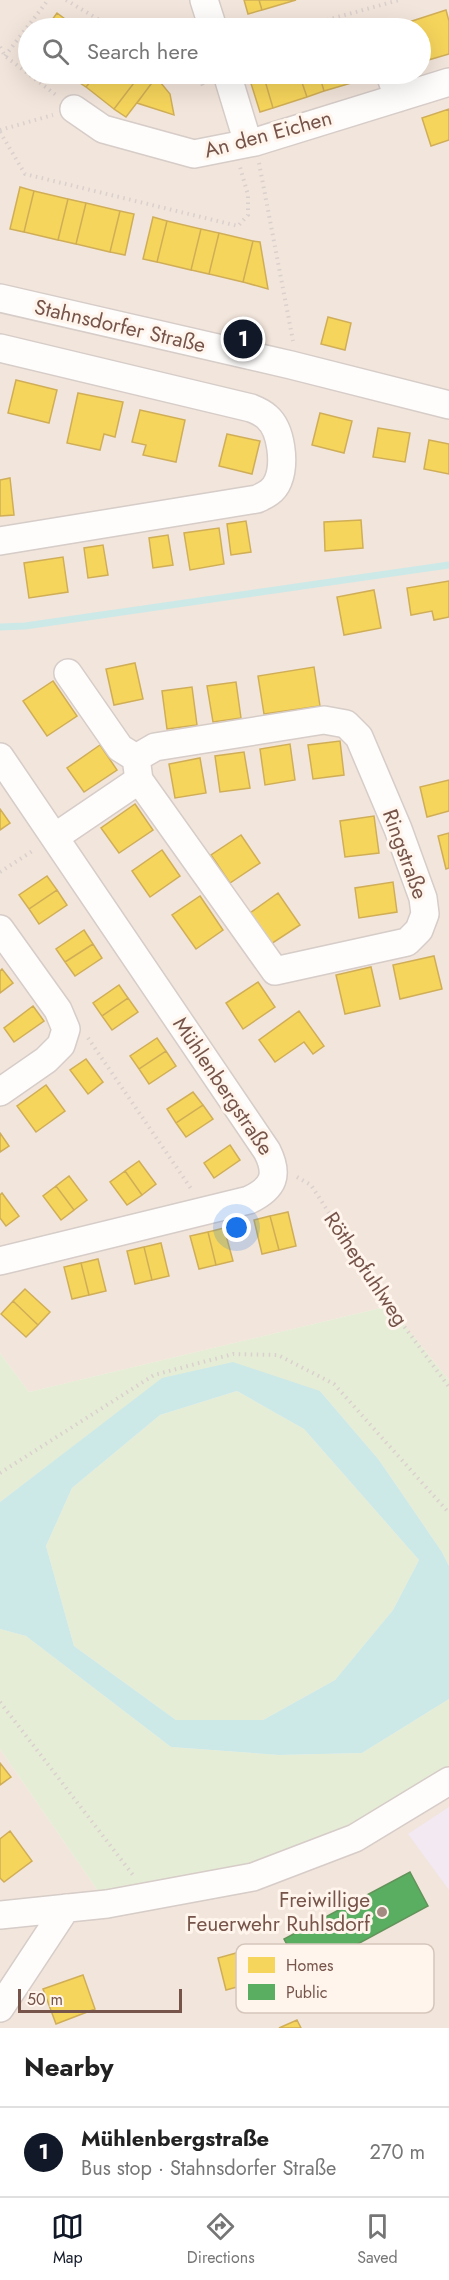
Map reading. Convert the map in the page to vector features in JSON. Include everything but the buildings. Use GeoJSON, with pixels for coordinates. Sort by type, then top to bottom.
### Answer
{"type":"FeatureCollection","features":[{"type":"Feature","properties":{"kind":"street"},"geometry":{"type":"LineString","coordinates":[[204,0],[210,18]]}},
{"type":"Feature","properties":{"kind":"street","name":"An den Eichen"},"geometry":{"type":"LineString","coordinates":[[431,83],[449,82]]}},
{"type":"Feature","properties":{"kind":"street"},"geometry":{"type":"LineString","coordinates":[[230,84],[246,144]]}},
{"type":"Feature","properties":{"kind":"street","name":"An den Eichen"},"geometry":{"type":"LineString","coordinates":[[74,109],[103,129],[194,154],[246,144],[394,86],[422,84]]}},
{"type":"Feature","properties":{"kind":"street","name":"Stahnsdorfer Straße"},"geometry":{"type":"LineString","coordinates":[[0,298],[291,365],[449,405]]}},
{"type":"Feature","properties":{"kind":"street"},"geometry":{"type":"LineString","coordinates":[[0,348],[251,408],[268,417],[274,425],[279,437],[281,470],[278,483],[269,494],[257,499],[0,541]]}},
{"type":"Feature","properties":{"kind":"street","name":"Ringstraße"},"geometry":{"type":"LineString","coordinates":[[55,837],[138,769],[155,747],[324,720],[346,724],[359,737],[398,829],[423,898],[425,914],[419,930],[407,942],[275,971],[138,769],[120,748],[68,673]]}},
{"type":"Feature","properties":{"kind":"street","name":"Mühlenbergstraße"},"geometry":{"type":"LineString","coordinates":[[0,757],[267,1150],[273,1163],[273,1179],[264,1193],[249,1200],[0,1261]]}},
{"type":"Feature","properties":{"kind":"street"},"geometry":{"type":"LineString","coordinates":[[0,929],[58,1010],[66,1029],[62,1045],[46,1060],[0,1092]]}},
{"type":"Feature","properties":{"kind":"street"},"geometry":{"type":"LineString","coordinates":[[0,1915],[149,1897],[253,1876],[355,1838],[449,1781]]}},
{"type":"Feature","properties":{"kind":"street"},"geometry":{"type":"LineString","coordinates":[[0,2008],[66,1908]]}},
{"type":"Feature","properties":{"kind":"path"},"geometry":{"type":"LineString","coordinates":[[34,18],[48,0]]}},
{"type":"Feature","properties":{"kind":"path"},"geometry":{"type":"LineString","coordinates":[[66,0],[96,18]]}},
{"type":"Feature","properties":{"kind":"path"},"geometry":{"type":"LineString","coordinates":[[376,0],[377,7]]}},
{"type":"Feature","properties":{"kind":"path"},"geometry":{"type":"LineString","coordinates":[[336,18],[399,0]]}},
{"type":"Feature","properties":{"kind":"path"},"geometry":{"type":"LineString","coordinates":[[5,56],[18,39]]}},
{"type":"Feature","properties":{"kind":"path"},"geometry":{"type":"LineString","coordinates":[[0,47],[5,56],[18,66]]}},
{"type":"Feature","properties":{"kind":"path"},"geometry":{"type":"LineString","coordinates":[[41,84],[74,109]]}},
{"type":"Feature","properties":{"kind":"path"},"geometry":{"type":"LineString","coordinates":[[74,109],[0,131],[25,174],[238,226],[248,214],[246,144]]}},
{"type":"Feature","properties":{"kind":"path"},"geometry":{"type":"LineString","coordinates":[[246,144],[295,351],[291,365]]}},
{"type":"Feature","properties":{"kind":"path"},"geometry":{"type":"LineString","coordinates":[[0,872],[55,837]]}},
{"type":"Feature","properties":{"kind":"path"},"geometry":{"type":"LineString","coordinates":[[66,1029],[85,1034],[206,1211]]}},
{"type":"Feature","properties":{"kind":"path","name":"Röthepfuhlweg"},"geometry":{"type":"LineString","coordinates":[[273,1163],[311,1185],[389,1306],[449,1387]]}},
{"type":"Feature","properties":{"kind":"path"},"geometry":{"type":"LineString","coordinates":[[0,1473],[154,1375],[233,1354],[278,1355],[334,1384],[449,1513]]}},
{"type":"Feature","properties":{"kind":"path"},"geometry":{"type":"LineString","coordinates":[[0,1701],[149,1897]]}},
{"type":"Feature","properties":{"kind":"shaded area"},"geometry":{"type":"Polygon","coordinates":[[[0,0],[449,0],[449,1380],[389,1306],[29,1392],[0,1353],[0,0]]]}},
{"type":"Feature","properties":{"kind":"shaded area"},"geometry":{"type":"Polygon","coordinates":[[[0,1749],[107,1904],[449,1781],[449,2028],[0,2028],[0,1749]]]}},
{"type":"Feature","properties":{"kind":"shaded area"},"geometry":{"type":"Polygon","coordinates":[[[449,1807],[449,1890],[408,1834],[449,1807]]]}},
{"type":"Feature","properties":{"kind":"green space"},"geometry":{"type":"Polygon","coordinates":[[[389,1306],[449,1380],[449,1566],[442,1552],[379,1460],[320,1391],[162,1379],[0,1502],[0,1353],[29,1392],[389,1306]]]}},
{"type":"Feature","properties":{"kind":"green space"},"geometry":{"type":"Polygon","coordinates":[[[237,1391],[304,1429],[419,1560],[393,1610],[335,1680],[263,1720],[176,1720],[74,1646],[46,1546],[72,1488],[160,1415],[237,1391]]]}},
{"type":"Feature","properties":{"kind":"green space"},"geometry":{"type":"Polygon","coordinates":[[[0,1629],[26,1636],[171,1747],[279,1755],[362,1753],[449,1699],[449,1781],[355,1838],[107,1904],[0,1749],[0,1629]]]}},
{"type":"Feature","properties":{"kind":"water"},"geometry":{"type":"Polygon","coordinates":[[[233,1362],[320,1391],[379,1460],[442,1552],[449,1566],[449,1699],[362,1753],[279,1755],[171,1747],[26,1636],[0,1629],[0,1502],[162,1378],[233,1362]],[[237,1391],[160,1415],[72,1488],[46,1546],[74,1646],[176,1720],[263,1720],[335,1680],[393,1610],[419,1560],[304,1429],[237,1391]]]}},
{"type":"Feature","properties":{"kind":"waterway"},"geometry":{"type":"LineString","coordinates":[[0,627],[25,626],[449,565]]}},
{"type":"Feature","properties":{"kind":"place","name":"Mühlenbergstraße"},"geometry":{"type":"Point","coordinates":[243,339]}},
{"type":"Feature","properties":{"kind":"place","name":"Freiwillige Feuerwehr Ruhlsdorf"},"geometry":{"type":"Point","coordinates":[382,1912]}}]}
